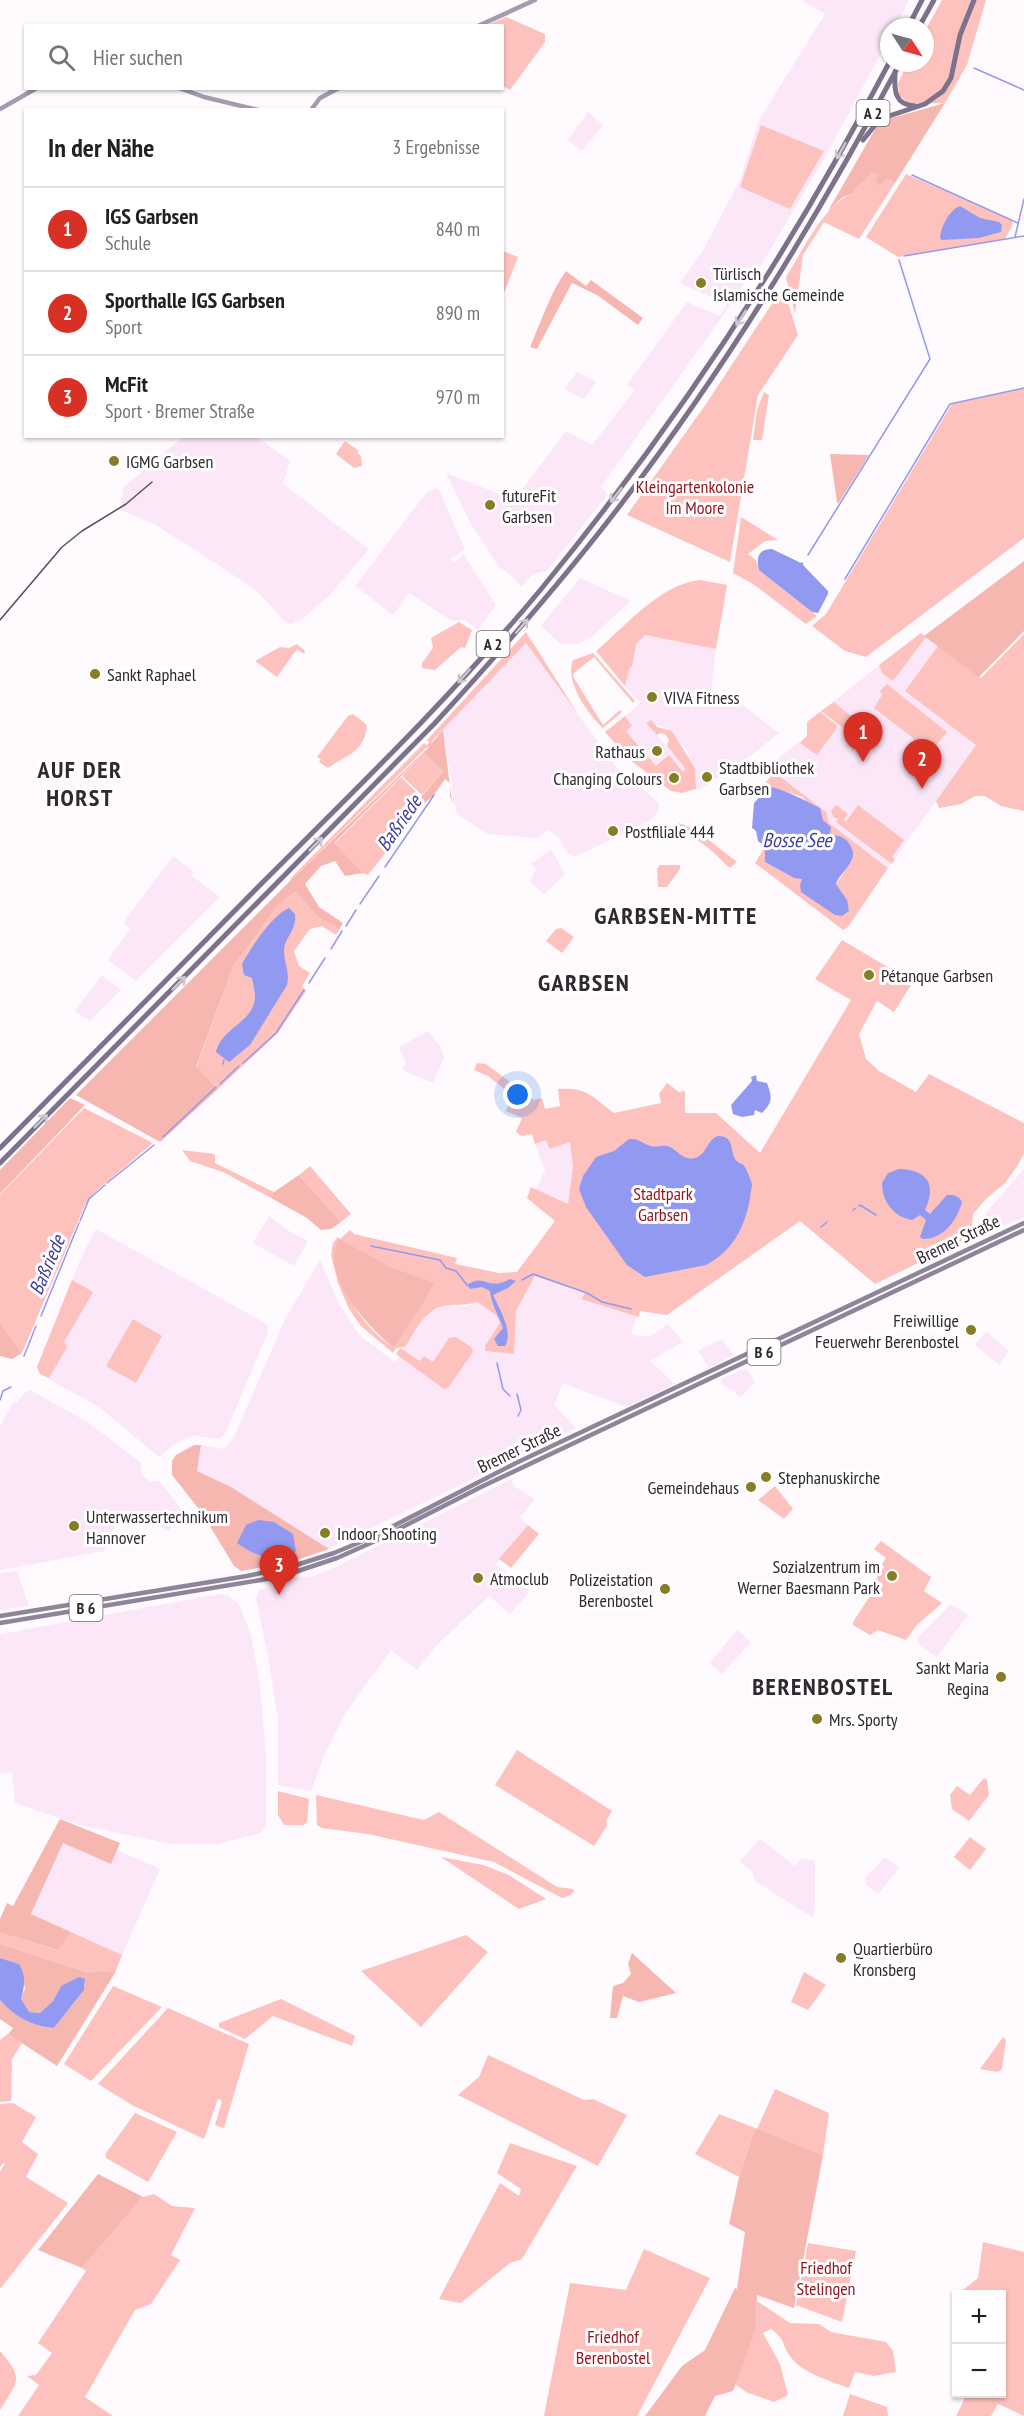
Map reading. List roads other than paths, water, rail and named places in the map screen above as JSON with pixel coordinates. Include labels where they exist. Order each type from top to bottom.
[{"type":"highway","points":[[913,18],[922,0]]},
{"type":"highway","points":[[925,18],[934,0]]},
{"type":"highway","points":[[846,164],[870,129],[880,119],[925,104],[937,97],[951,78],[960,35],[974,0]]},
{"type":"highway","name":"A 2","points":[[0,1148],[427,717],[540,590],[630,477],[715,357],[798,226],[884,72]]},
{"type":"highway","points":[[895,72],[894,90],[901,102],[908,106],[925,104]]},
{"type":"highway","name":"A 2","points":[[0,1163],[435,723],[549,595],[626,498],[723,363],[779,277],[846,164],[895,72]]},
{"type":"main road","points":[[482,24],[535,0]]},
{"type":"main road","points":[[0,109],[33,90]]},
{"type":"main road","points":[[184,90],[204,98],[249,108]]},
{"type":"main road","points":[[313,108],[321,98],[335,90]]},
{"type":"main road","name":"Bremer Straße","points":[[0,1616],[247,1576],[290,1567],[334,1553],[370,1538],[516,1463],[1024,1223]]},
{"type":"main road","name":"Bremer Straße","points":[[0,1623],[261,1580],[289,1574],[337,1558],[482,1486],[1024,1230]]},
{"type":"water","points":[[960,206],[980,218],[999,222],[1002,225],[1001,232],[979,238],[942,240],[940,238],[946,219]]},
{"type":"water","points":[[767,549],[803,562],[803,565],[828,591],[818,613],[812,612],[759,570],[759,555]]},
{"type":"water","name":"Bosse See","points":[[772,787],[820,808],[823,820],[831,827],[830,835],[844,838],[852,848],[852,860],[836,884],[847,900],[849,911],[842,916],[835,915],[801,892],[802,879],[794,878],[765,862],[765,847],[758,841],[756,831],[752,828],[754,803],[768,788]]},
{"type":"water","points":[[289,908],[295,914],[295,920],[285,946],[287,985],[250,1045],[229,1062],[216,1052],[219,1044],[249,1013],[255,998],[252,978],[244,975],[242,964],[269,925]]},
{"type":"water","points":[[756,1075],[757,1081],[767,1083],[771,1096],[768,1106],[762,1113],[755,1110],[754,1115],[742,1117],[733,1114],[731,1105],[752,1081],[751,1077]]},
{"type":"water","points":[[718,1136],[727,1138],[735,1159],[745,1167],[752,1184],[748,1209],[741,1228],[724,1253],[706,1265],[645,1277],[627,1265],[586,1207],[579,1189],[583,1176],[596,1157],[614,1151],[629,1139],[636,1139],[653,1146],[667,1146],[691,1159],[702,1154],[711,1140]]},
{"type":"water","points":[[899,1169],[917,1172],[927,1181],[930,1193],[925,1210],[930,1214],[947,1195],[956,1196],[962,1202],[953,1222],[937,1236],[923,1239],[920,1237],[926,1220],[920,1215],[912,1220],[900,1216],[890,1208],[884,1196],[882,1183],[888,1173]]},
{"type":"water","points":[[510,1279],[516,1281],[508,1288],[493,1295],[505,1320],[508,1334],[505,1346],[498,1346],[494,1339],[503,1328],[493,1305],[490,1291],[482,1287],[470,1289],[467,1285],[478,1280],[496,1284]]},
{"type":"water","points":[[258,1520],[274,1522],[293,1534],[296,1552],[272,1557],[258,1555],[237,1543],[246,1525]]},
{"type":"water","points":[[0,1958],[19,1964],[24,1981],[21,1999],[29,2012],[40,2013],[53,2001],[61,1986],[79,1977],[85,1979],[84,1990],[54,2028],[31,2023],[18,2016],[0,2000]]},
{"type":"waterway","points":[[974,68],[1024,90]]},
{"type":"waterway","points":[[912,175],[1018,223]]},
{"type":"waterway","points":[[1015,237],[1024,199]]},
{"type":"waterway","points":[[904,256],[1024,236]]},
{"type":"waterway","points":[[808,555],[930,359],[899,260]]},
{"type":"waterway","points":[[845,579],[950,404],[1024,388]]},
{"type":"waterway","name":"Baßriede","points":[[385,867],[434,795]]},
{"type":"waterway","name":"Baßriede","points":[[360,904],[379,876]]},
{"type":"waterway","name":"Baßriede","points":[[346,926],[356,910]]},
{"type":"waterway","name":"Baßriede","points":[[331,949],[342,931]]},
{"type":"waterway","name":"Baßriede","points":[[309,983],[325,958]]},
{"type":"waterway","name":"Baßriede","points":[[243,1063],[276,1033],[304,990]]},
{"type":"waterway","points":[[223,1064],[224,1060]]},
{"type":"waterway","name":"Baßriede","points":[[220,1084],[239,1066]]},
{"type":"waterway","name":"Baßriede","points":[[163,1137],[216,1087]]},
{"type":"waterway","name":"Baßriede","points":[[107,1183],[154,1145]]},
{"type":"waterway","name":"Baßriede","points":[[80,1221],[89,1199],[105,1185]]},
{"type":"waterway","points":[[859,1206],[876,1215]]},
{"type":"waterway","points":[[821,1227],[827,1222]]},
{"type":"waterway","name":"Baßriede","points":[[41,1316],[79,1223]]},
{"type":"waterway","points":[[371,1246],[440,1260],[446,1268],[456,1271],[467,1285]]},
{"type":"waterway","points":[[522,1280],[533,1274],[587,1293],[602,1302],[631,1309]]},
{"type":"waterway","name":"Baßriede","points":[[24,1356],[36,1326]]},
{"type":"waterway","points":[[497,1363],[503,1389],[510,1396]]},
{"type":"waterway","name":"Baßriede","points":[[0,1400],[3,1391],[11,1387]]},
{"type":"waterway","points":[[517,1394],[521,1410],[518,1416]]},
{"type":"tram line","points":[[0,620],[62,547],[82,531],[126,504],[152,482]]},
{"type":"place","name":"Türlisch Islamische Gemeinde","points":[[701,283]]},
{"type":"place","name":"IGMG Garbsen","points":[[114,461]]},
{"type":"place","name":"futureFit Garbsen","points":[[490,505]]},
{"type":"place","name":"Sankt Raphael","points":[[95,674]]},
{"type":"place","name":"VIVA Fitness","points":[[652,697]]},
{"type":"place","name":"Rathaus","points":[[657,751]]},
{"type":"place","name":"IGS Garbsen","points":[[863,762]]},
{"type":"place","name":"Stadtbibliothek Garbsen","points":[[707,777]]},
{"type":"place","name":"Changing Colours","points":[[674,778]]},
{"type":"place","name":"Sporthalle IGS Garbsen","points":[[922,789]]},
{"type":"place","name":"Postfiliale 444","points":[[613,831]]},
{"type":"place","name":"Pétanque Garbsen","points":[[869,975]]},
{"type":"place","name":"Freiwillige Feuerwehr Berenbostel","points":[[971,1330]]},
{"type":"place","name":"Stephanuskirche","points":[[766,1477]]},
{"type":"place","name":"Gemeindehaus","points":[[751,1487]]},
{"type":"place","name":"Unterwassertechnikum Hannover","points":[[74,1526]]},
{"type":"place","name":"Indoor Shooting","points":[[325,1533]]},
{"type":"place","name":"Sozialzentrum im Werner Baesmann Park","points":[[892,1576]]},
{"type":"place","name":"Atmoclub","points":[[478,1578]]},
{"type":"place","name":"Polizeistation Berenbostel","points":[[665,1589]]},
{"type":"place","name":"McFit","points":[[279,1595]]},
{"type":"place","name":"Sankt Maria Regina","points":[[1001,1677]]},
{"type":"place","name":"Mrs. Sporty","points":[[817,1719]]},
{"type":"place","name":"Quartierbüro Kronsberg","points":[[841,1958]]},
{"type":"district","name":"AUF DER HORST","points":[[80,783]]},
{"type":"district","name":"GARBSEN-MITTE","points":[[676,915]]},
{"type":"district","name":"GARBSEN","points":[[584,982]]},
{"type":"district","name":"BERENBOSTEL","points":[[823,1686]]},
{"type":"park label","name":"Kleingartenkolonie Im Moore","points":[[695,496]]},
{"type":"park label","name":"Stadtpark Garbsen","points":[[663,1203]]},
{"type":"park label","name":"Friedhof Stelingen","points":[[826,2277]]},
{"type":"park label","name":"Friedhof Berenbostel","points":[[613,2346]]}]
